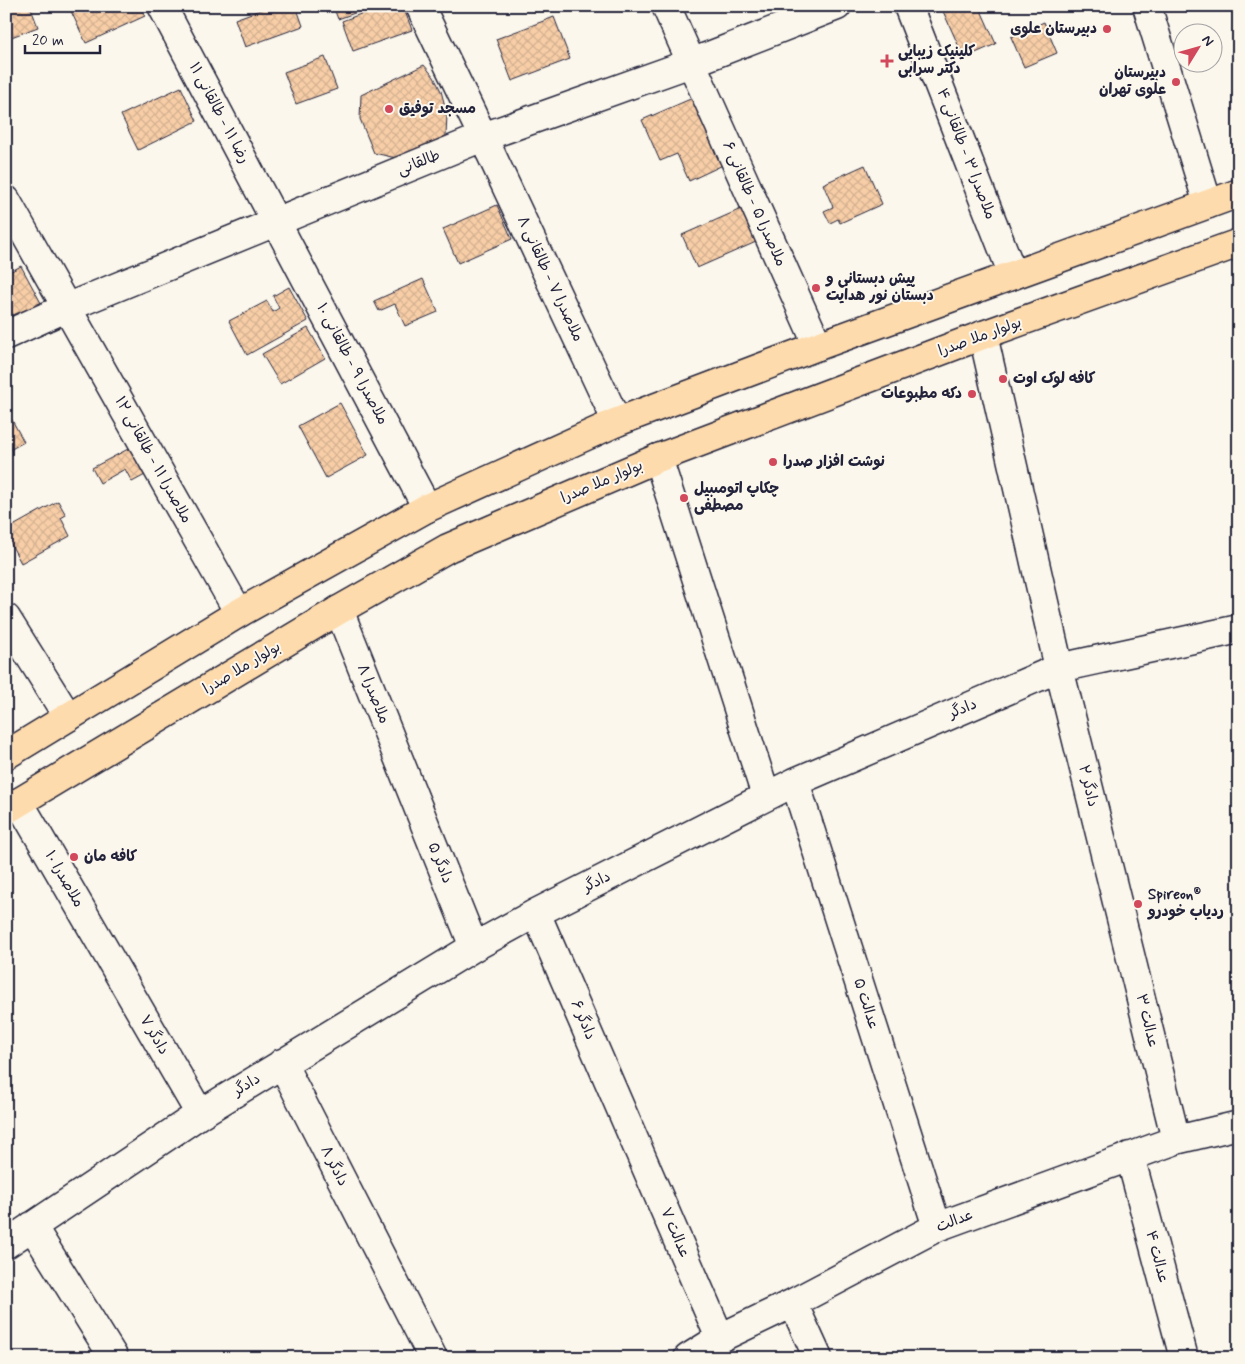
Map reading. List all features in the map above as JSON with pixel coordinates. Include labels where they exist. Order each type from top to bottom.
[{"type":"main road","points":[[6,755],[239,612],[427,508],[617,422],[1013,274],[1239,193]]},
{"type":"main road","name":"بولوار ملا صدرا","points":[[12,806],[339,610],[448,548],[658,458],[983,335],[1239,243]]},
{"type":"street","name":"رضا ۱۱ - طالقانی ۱۱","points":[[162,6],[276,220]]},
{"type":"street","name":"ملاصدرا ۷ - طالقانی ۸","points":[[420,6],[617,422]]},
{"type":"street","name":"ملاصدرا ۵ - طالقانی ۶","points":[[666,6],[818,346]]},
{"type":"street","name":"طالقانی","points":[[6,335],[276,220],[483,137],[690,63],[838,6]]},
{"type":"street","name":"ملاصدرا ۳ - طالقانی ۴","points":[[908,6],[1013,274]]},
{"type":"street","points":[[1147,6],[1208,204]]},
{"type":"street","name":"ملاصدرا ۱۱ - طالقانی ۱۲","points":[[6,200],[239,612]]},
{"type":"street","name":"ملاصدرا ۹ - طالقانی ۱۰","points":[[276,220],[427,508]]},
{"type":"street","name":"دادگر ۲","points":[[983,335],[1059,668],[1117,903]]},
{"type":"street","points":[[658,458],[766,796]]},
{"type":"street","name":"ملاصدرا ۸","points":[[339,610],[407,779]]},
{"type":"street","name":"دادگر","points":[[6,1244],[200,1114],[474,947],[536,913],[794,782],[1059,668],[1239,628]]},
{"type":"street","points":[[9,629],[68,717]]},
{"type":"street","name":"دادگر ۵","points":[[407,779],[474,947]]},
{"type":"street","name":"عدالت ۵","points":[[794,782],[937,1227]]},
{"type":"street","name":"ملاصدرا ۱۰","points":[[12,806],[109,957]]},
{"type":"street","name":"عدالت ۳","points":[[1117,903],[1176,1140]]},
{"type":"street","name":"دادگر ۶","points":[[536,913],[629,1127]]},
{"type":"street","name":"دادگر ۷","points":[[109,957],[200,1114]]},
{"type":"street","name":"دادگر ۸","points":[[282,1063],[433,1358]]},
{"type":"street","name":"عدالت","points":[[688,1358],[720,1338],[793,1303],[937,1227],[1176,1140],[1239,1125]]},
{"type":"street","name":"عدالت ۷","points":[[629,1127],[720,1338]]},
{"type":"street","name":"عدالت ۴","points":[[1130,1156],[1184,1358]]},
{"type":"street","points":[[32,1226],[114,1358]]},
{"type":"street","points":[[793,1303],[818,1358]]},
{"type":"building","points":[[6,6],[30,6],[38,27],[6,39]]},
{"type":"building","points":[[75,6],[141,6],[145,16],[86,43],[70,9]]},
{"type":"building","points":[[271,6],[296,6],[303,26],[245,47],[235,19]]},
{"type":"building","points":[[333,6],[374,6],[338,19]]},
{"type":"building","points":[[382,6],[403,6],[412,30],[353,51],[342,21]]},
{"type":"building","points":[[948,6],[979,6],[996,44],[964,58],[942,9]]},
{"type":"building","points":[[554,17],[570,59],[512,81],[496,39]]},
{"type":"building","points":[[1044,22],[1057,53],[1024,67],[1011,37]]},
{"type":"building","points":[[325,57],[337,89],[296,104],[284,72]]},
{"type":"building","points":[[424,65],[434,77],[441,91],[447,114],[446,136],[396,158],[374,153],[360,119],[361,95]]},
{"type":"building","points":[[181,87],[197,121],[138,150],[121,115]]},
{"type":"building","points":[[695,97],[725,164],[689,181],[677,154],[660,161],[642,120]]},
{"type":"building","points":[[865,165],[882,204],[840,223],[838,219],[830,223],[824,211],[833,207],[823,184]]},
{"type":"building","points":[[497,205],[512,239],[458,263],[443,229]]},
{"type":"building","points":[[741,209],[756,242],[697,268],[682,235]]},
{"type":"building","points":[[21,266],[41,303],[6,322],[6,274]]},
{"type":"building","points":[[423,279],[438,312],[405,326],[395,304],[379,311],[374,301]]},
{"type":"building","points":[[289,287],[308,321],[247,355],[229,321],[267,301],[273,312],[279,308],[273,296]]},
{"type":"building","points":[[308,328],[325,358],[280,384],[262,354]]},
{"type":"building","points":[[340,403],[368,455],[326,478],[298,426]]},
{"type":"building","points":[[6,409],[24,442],[6,452]]},
{"type":"building","points":[[130,448],[145,475],[132,482],[125,469],[100,483],[92,468]]},
{"type":"building","points":[[58,501],[66,515],[61,518],[70,536],[21,563],[6,535],[6,530]]},
{"type":"place","name":"دبیرستان علوی","points":[[1107,29]]},
{"type":"place","name":"کلینیک زیبایی دکتر سرابی","points":[[887,61]]},
{"type":"place","name":"دبیرستان علوی تهران","points":[[1176,82]]},
{"type":"place","name":"مسجد توفیق","points":[[389,109]]},
{"type":"place","name":"پیش دبستانی و دبستان نور هدایت","points":[[816,288]]},
{"type":"place","name":"کافه لوک اوت","points":[[1003,379]]},
{"type":"place","name":"دکه مطبوعات","points":[[972,394]]},
{"type":"place","name":"نوشت افزار صدرا","points":[[773,462]]},
{"type":"place","name":"چکاپ اتومىبیل مصطفی","points":[[684,498]]},
{"type":"place","name":"کافه مان","points":[[74,857]]},
{"type":"place","name":"Spireon® ردیاب خودرو","points":[[1138,904]]}]
